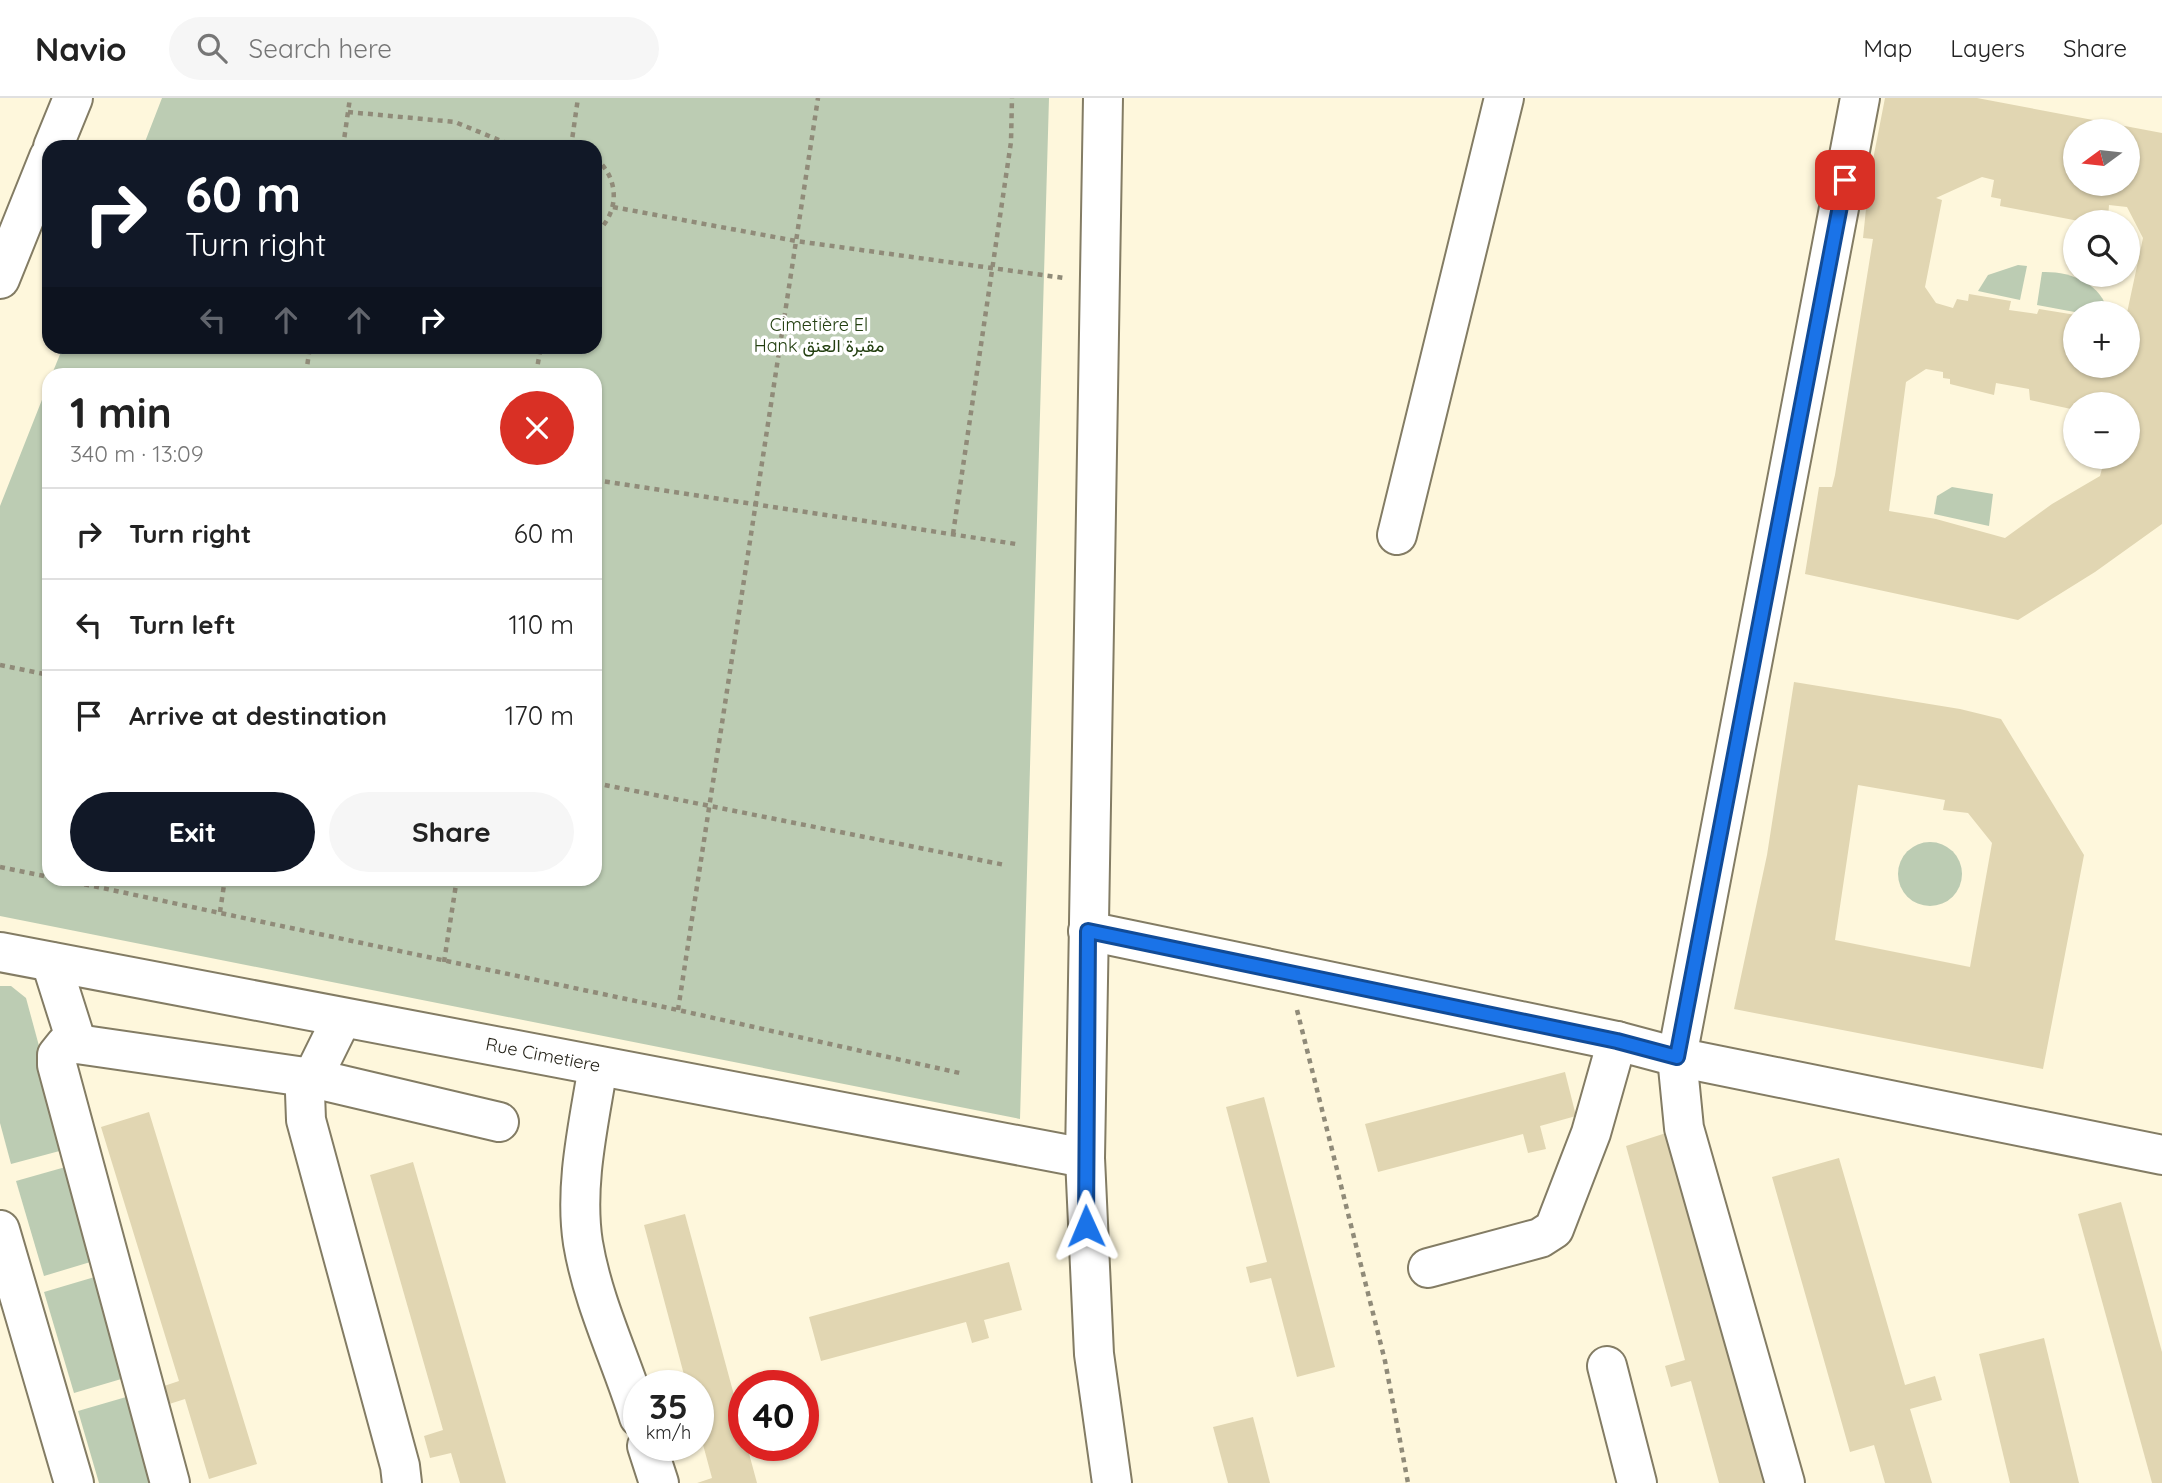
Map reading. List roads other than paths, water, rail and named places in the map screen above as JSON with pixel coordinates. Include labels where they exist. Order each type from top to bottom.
[{"type":"street","points":[[56,140],[72,98]]},
{"type":"street","points":[[1103,98],[1085,1158],[1094,1353],[1112,1483]]},
{"type":"street","points":[[1397,535],[1504,98]]},
{"type":"street","points":[[1785,1483],[1684,1128],[1677,1057],[1860,98]]},
{"type":"street","points":[[0,279],[42,174]]},
{"type":"street","points":[[1088,931],[1617,1041],[1677,1057],[2162,1155]]},
{"type":"street","name":"Rue Cimetiere","points":[[0,952],[1085,1158]]},
{"type":"street","points":[[51,962],[77,1044]]},
{"type":"street","points":[[342,1017],[305,1093],[306,1120],[400,1466],[402,1483]]},
{"type":"street","points":[[1428,1268],[1540,1238],[1554,1229],[1591,1133],[1617,1041]]},
{"type":"street","points":[[170,1483],[57,1065],[57,1055],[65,1045],[77,1044],[312,1078],[499,1122]]},
{"type":"street","points":[[598,1066],[580,1201],[583,1243],[597,1297],[625,1370]]},
{"type":"street","points":[[0,1230],[74,1483]]},
{"type":"street","points":[[1607,1366],[1637,1483]]},
{"type":"street","points":[[652,1461],[659,1483]]},
{"type":"park label","name":"Cimetière El Hank مقبرة العنق","points":[[819,335]]}]
